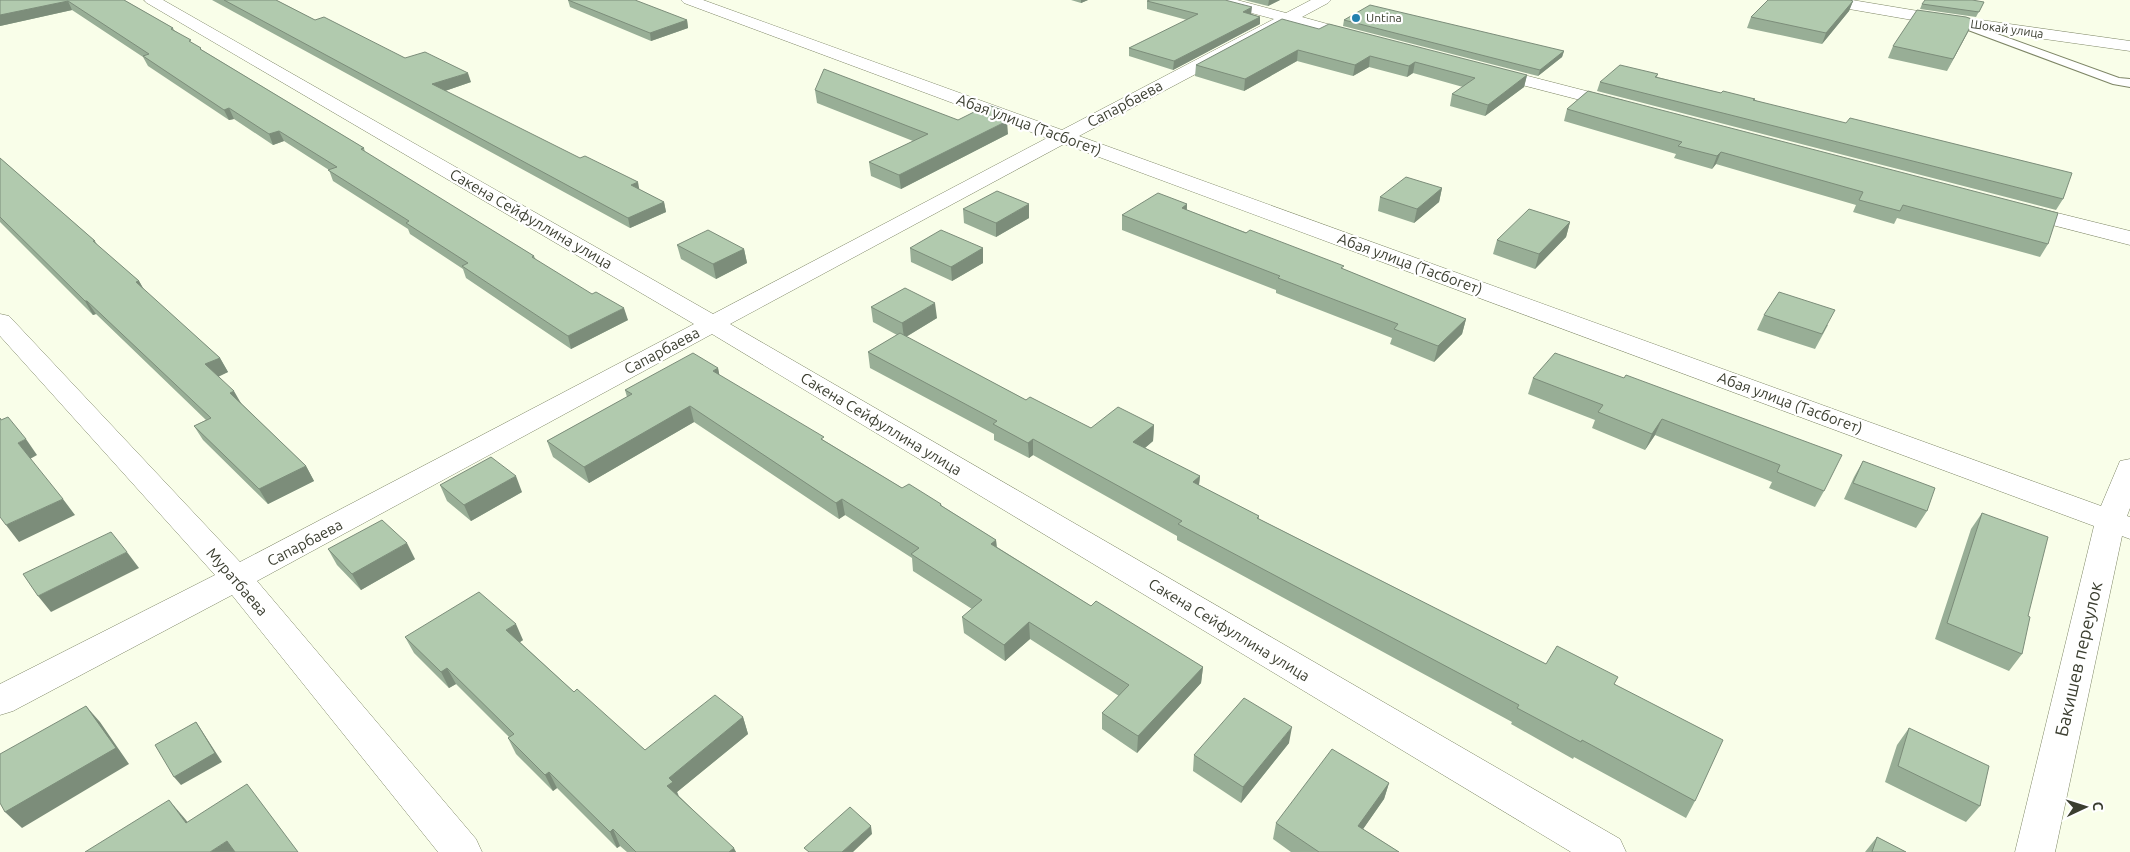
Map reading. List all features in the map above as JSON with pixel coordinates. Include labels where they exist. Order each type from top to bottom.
[{"type":"street","name":"Сакена Сейфуллина улица","points":[[152,0],[712,324],[1606,852]]},
{"type":"street","name":"Абая улица (Тасбогет)","points":[[689,0],[2120,524]]},
{"type":"street","points":[[1219,0],[1373,41]]},
{"type":"street","name":"Сапарбаева","points":[[0,701],[236,579],[1062,137],[1323,0]]},
{"type":"street","name":"Шокай улица","points":[[1826,0],[1956,22],[2130,46]]},
{"type":"street","points":[[1469,66],[1632,108]]},
{"type":"street","points":[[2006,206],[2130,238]]},
{"type":"street","name":"Муратбаева","points":[[0,321],[236,579],[462,852]]},
{"type":"street","name":"Бакишев переулок","points":[[2035,852],[2120,524],[2130,468]]},
{"type":"lane","points":[[1956,22],[2117,81],[2130,83]]},
{"type":"building","points":[[0,0],[124,0],[173,28],[171,29],[191,40],[189,41],[200,49],[364,148],[361,149],[592,294],[596,292],[624,308],[568,336],[462,266],[468,263],[406,223],[409,221],[328,170],[337,167],[279,131],[269,134],[229,108],[224,110],[143,56],[149,54],[68,1],[0,15]]},
{"type":"building","points":[[224,0],[276,0],[315,20],[324,17],[405,58],[425,52],[468,73],[432,84],[580,158],[585,156],[638,182],[631,185],[664,202],[628,218]]},
{"type":"building","points":[[568,0],[635,0],[687,20],[650,33]]},
{"type":"building","points":[[1225,0],[1252,7],[1243,12],[1260,17],[1174,61],[1129,48],[1198,14],[1147,1]]},
{"type":"building","points":[[1768,0],[1853,1],[1826,33],[1751,17]]},
{"type":"building","points":[[1925,0],[1972,0],[1984,2],[1979,12],[1922,4]]},
{"type":"building","points":[[1370,5],[1564,51],[1540,70],[1344,20]]},
{"type":"building","points":[[1917,10],[1966,17],[1974,20],[1953,59],[1893,46]]},
{"type":"building","points":[[1282,19],[1319,29],[1329,24],[1527,75],[1488,105],[1452,94],[1475,78],[1415,62],[1409,66],[1370,56],[1355,65],[1298,50],[1245,79],[1196,65]]},
{"type":"building","points":[[1620,65],[1658,74],[1655,77],[1721,93],[1723,91],[1846,123],[1850,118],[2072,173],[2063,199],[1600,82]]},
{"type":"building","points":[[824,69],[958,120],[988,105],[1002,110],[1007,121],[899,175],[869,162],[928,134],[815,90]]},
{"type":"building","points":[[1588,91],[2058,213],[2048,244],[1903,205],[1900,211],[1859,200],[1863,192],[1721,152],[1717,156],[1678,146],[1682,142],[1567,109]]},
{"type":"building","points":[[0,158],[139,281],[136,282],[220,358],[205,364],[234,391],[230,393],[306,466],[259,489],[194,426],[211,418],[85,301],[0,217]]},
{"type":"building","points":[[1406,177],[1442,188],[1417,209],[1380,197]]},
{"type":"building","points":[[997,191],[1029,204],[996,223],[963,209]]},
{"type":"building","points":[[1158,193],[1187,204],[1182,208],[1246,233],[1250,230],[1344,266],[1341,268],[1466,319],[1438,346],[1394,329],[1398,324],[1122,215]]},
{"type":"building","points":[[1529,209],[1570,222],[1539,254],[1497,240]]},
{"type":"building","points":[[708,230],[744,249],[713,264],[677,245]]},
{"type":"building","points":[[941,230],[983,248],[951,267],[910,248]]},
{"type":"building","points":[[905,288],[935,303],[902,323],[871,307]]},
{"type":"building","points":[[1779,292],[1835,310],[1822,334],[1764,315]]},
{"type":"building","points":[[900,333],[1026,400],[1030,397],[1091,428],[1118,407],[1154,425],[1133,442],[1200,476],[1193,482],[1259,516],[1257,518],[1546,664],[1557,646],[1618,677],[1614,684],[1723,740],[1695,801],[1582,740],[1581,742],[1517,708],[1519,705],[1178,524],[1182,521],[1033,439],[1028,443],[993,424],[997,421],[868,352]]},
{"type":"building","points":[[693,353],[718,368],[713,371],[824,437],[821,439],[902,488],[909,484],[941,504],[996,540],[991,544],[1091,606],[1096,601],[1203,667],[1138,736],[1102,713],[1129,685],[1029,622],[1004,645],[962,617],[982,600],[911,554],[919,548],[842,499],[836,503],[690,406],[584,467],[547,441],[632,394],[625,390]]},
{"type":"building","points":[[1555,353],[1624,378],[1626,375],[1842,455],[1824,491],[1777,472],[1780,465],[1662,419],[1652,434],[1598,412],[1603,405],[1533,378]]},
{"type":"building","points":[[8,417],[26,439],[18,443],[63,499],[6,525],[0,517],[0,418],[1,420]]},
{"type":"building","points":[[491,457],[516,476],[464,505],[440,485]]},
{"type":"building","points":[[1863,461],[1935,488],[1927,511],[1853,483]]},
{"type":"building","points":[[1982,513],[2048,537],[2028,616],[2030,617],[2022,654],[1947,623]]},
{"type":"building","points":[[382,520],[407,543],[352,574],[328,549]]},
{"type":"building","points":[[111,532],[127,552],[38,596],[23,574]]},
{"type":"building","points":[[479,592],[516,624],[506,630],[574,692],[577,689],[645,750],[715,695],[743,717],[669,778],[673,782],[667,786],[734,848],[729,852],[636,852],[613,829],[610,832],[549,772],[545,775],[508,738],[514,734],[447,668],[441,672],[405,637]]},
{"type":"building","points":[[1244,698],[1292,727],[1243,787],[1194,755]]},
{"type":"building","points":[[86,706],[116,748],[5,812],[0,803],[0,754]]},
{"type":"building","points":[[196,722],[215,753],[174,777],[155,745]]},
{"type":"building","points":[[1909,728],[1989,766],[1980,806],[1898,766]]},
{"type":"building","points":[[1332,749],[1389,783],[1358,826],[1399,852],[1319,852],[1276,823]]},
{"type":"building","points":[[247,784],[298,852],[235,852],[227,841],[210,852],[85,852],[169,800],[186,823]]},
{"type":"building","points":[[850,807],[871,826],[842,852],[809,852],[804,848]]},
{"type":"building","points":[[1877,837],[1906,852],[1872,852]]},
{"type":"place","name":"Untina","points":[[1356,18]]}]
